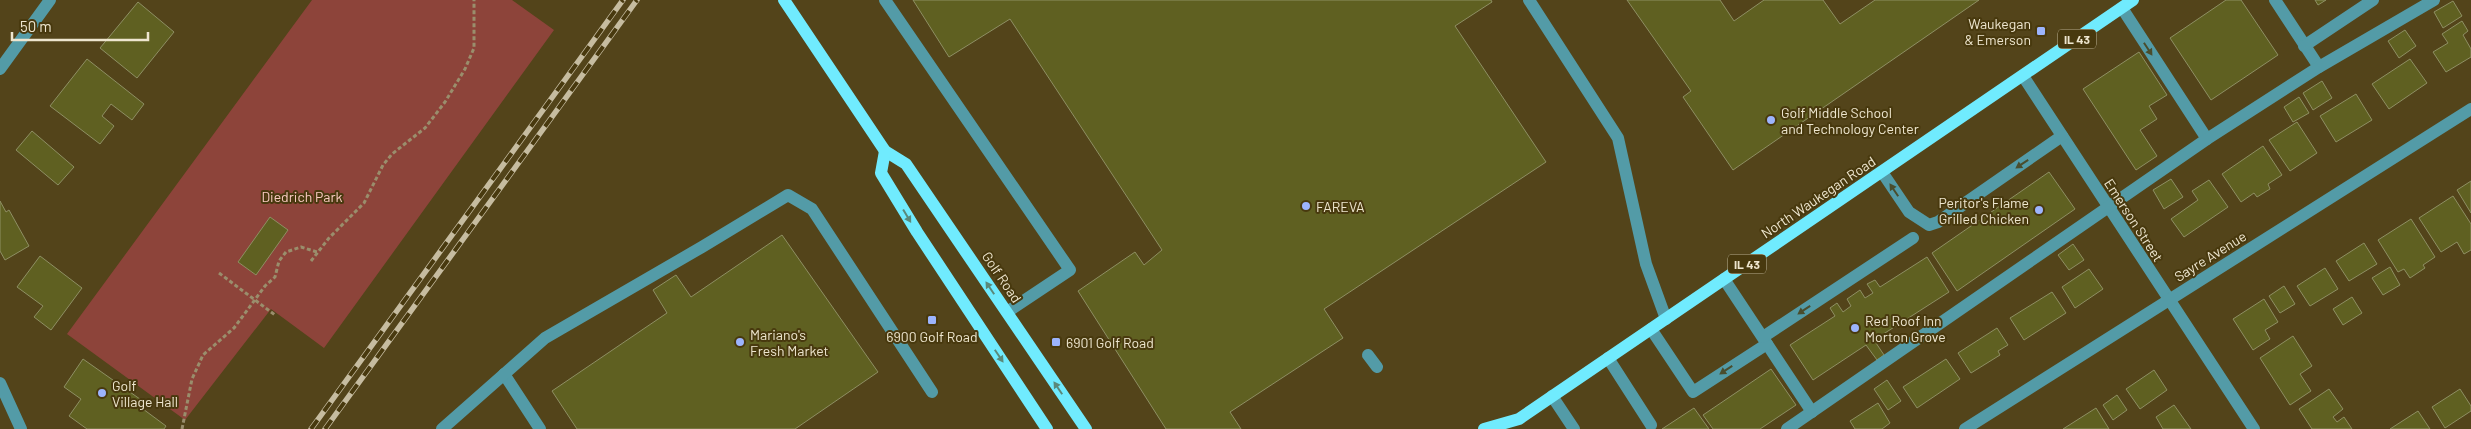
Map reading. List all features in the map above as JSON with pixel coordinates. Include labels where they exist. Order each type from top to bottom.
[{"type":"main road","name":"Golf Road","points":[[784,0],[884,151],[906,164],[1086,429]]},
{"type":"main road","name":"North Waukegan Road","points":[[1484,429],[1516,424],[1552,396],[2024,76],[2129,2]]},
{"type":"main road","points":[[884,151],[881,173],[917,232],[1047,429]]},
{"type":"street","points":[[0,69],[50,0]]},
{"type":"street","points":[[885,0],[1070,270],[1007,312]]},
{"type":"street","points":[[1529,0],[1618,138],[1646,264],[1666,319]]},
{"type":"street","points":[[2275,0],[2319,67]]},
{"type":"street","points":[[2304,46],[2373,0]]},
{"type":"street","points":[[1787,429],[2207,139],[2319,67],[2434,0]]},
{"type":"street","points":[[2129,2],[2207,139]]},
{"type":"street","name":"Emerson Street","points":[[2024,76],[2168,300],[2254,429]]},
{"type":"street","name":"Sayre Avenue","points":[[1972,427],[2168,300],[2471,109]]},
{"type":"street","points":[[1882,172],[1909,212],[1929,225],[1938,222],[2062,136]]},
{"type":"street","points":[[442,429],[545,338],[702,247],[788,194],[812,209],[932,392]]},
{"type":"street","points":[[1650,329],[1693,392],[1844,283],[1913,238]]},
{"type":"street","points":[[1724,279],[1812,412]]},
{"type":"street","points":[[1368,355],[1377,367]]},
{"type":"street","points":[[1608,358],[1651,425]]},
{"type":"street","points":[[504,374],[540,429]]},
{"type":"street","points":[[0,382],[21,429]]},
{"type":"street","points":[[1552,396],[1574,429]]},
{"type":"path","points":[[311,261],[317,252],[364,203],[383,165],[392,154],[424,128],[445,102],[465,69],[474,48],[474,0]]},
{"type":"path","points":[[182,429],[185,408],[197,364],[212,346],[224,339],[234,328],[265,286],[275,278],[279,261],[286,252],[301,247],[317,252]]},
{"type":"path","points":[[219,273],[275,315]]},
{"type":"green space","name":"Diedrich Park","points":[[312,0],[512,0],[554,30],[324,348],[271,309],[185,420],[67,334]]},
{"type":"building","name":"FAREVA","points":[[913,0],[1491,0],[1492,2],[1455,26],[1546,162],[1324,309],[1343,338],[1230,412],[1241,429],[1166,429],[1078,291],[1135,252],[1144,265],[1162,250],[1010,19],[949,57]]},
{"type":"building","points":[[1627,0],[1720,0],[1734,21],[1764,0],[1823,0],[1840,24],[1875,0],[1979,0],[1733,170],[1683,97],[1691,91]]},
{"type":"building","points":[[2226,0],[2241,0],[2278,55],[2211,100],[2170,38]]},
{"type":"building","points":[[2315,0],[2326,0],[2318,5]]},
{"type":"building","points":[[2453,1],[2462,16],[2443,28],[2434,12]]},
{"type":"building","points":[[138,2],[174,32],[137,78],[100,48]]},
{"type":"building","points":[[2462,21],[2468,31],[2463,35],[2471,49],[2471,57],[2446,72],[2433,52],[2448,43],[2442,34]]},
{"type":"building","points":[[2405,30],[2416,46],[2399,58],[2388,41]]},
{"type":"building","points":[[2139,52],[2167,95],[2149,106],[2157,119],[2140,130],[2157,156],[2136,170],[2083,89]]},
{"type":"building","points":[[87,59],[144,104],[132,120],[111,104],[102,116],[114,126],[100,144],[50,106]]},
{"type":"building","points":[[2410,59],[2427,83],[2389,109],[2372,84]]},
{"type":"building","points":[[2322,81],[2332,98],[2313,110],[2303,93]]},
{"type":"building","points":[[2356,94],[2372,120],[2336,142],[2320,116]]},
{"type":"building","points":[[2299,97],[2309,113],[2293,122],[2284,107]]},
{"type":"building","points":[[2297,122],[2317,153],[2290,171],[2269,140]]},
{"type":"building","points":[[32,131],[74,167],[58,185],[16,150]]},
{"type":"building","points":[[2263,146],[2282,175],[2268,184],[2270,189],[2257,197],[2254,193],[2241,202],[2222,174]]},
{"type":"building","points":[[2049,172],[2075,209],[1957,291],[1932,253]]},
{"type":"building","points":[[2171,179],[2183,197],[2164,209],[2153,190]]},
{"type":"building","points":[[2209,180],[2228,207],[2184,237],[2171,219],[2198,200],[2192,191]]},
{"type":"building","points":[[2471,181],[2471,213],[2457,190]]},
{"type":"building","points":[[2453,196],[2471,224],[2471,250],[2464,254],[2457,242],[2441,252],[2419,218]]},
{"type":"building","points":[[0,201],[6,212],[9,210],[29,246],[5,260],[0,251]]},
{"type":"building","points":[[270,217],[288,230],[256,275],[238,262]]},
{"type":"building","points":[[2411,219],[2435,257],[2423,265],[2425,268],[2410,278],[2404,269],[2398,272],[2378,240]]},
{"type":"building","name":"Mariano's Fresh Market","points":[[782,235],[878,372],[795,429],[577,429],[552,391],[667,313],[653,290],[676,275],[691,297]]},
{"type":"building","points":[[2364,243],[2377,264],[2349,281],[2336,261]]},
{"type":"building","points":[[2073,244],[2084,260],[2069,270],[2058,255]]},
{"type":"building","points":[[40,256],[82,288],[51,330],[34,317],[43,306],[17,287]]},
{"type":"building","name":"Red Roof Inn Morton Grove","points":[[1927,257],[1949,292],[1874,340],[1884,355],[1877,360],[1866,345],[1813,380],[1790,345],[1835,316],[1830,308],[1837,303],[1843,312],[1851,306],[1847,299],[1860,290],[1865,298],[1873,293],[1867,284],[1875,280],[1880,287]]},
{"type":"building","points":[[2390,267],[2400,285],[2383,295],[2372,278]]},
{"type":"building","points":[[2325,268],[2338,289],[2310,306],[2297,286]]},
{"type":"building","points":[[2089,269],[2103,289],[2075,308],[2062,287]]},
{"type":"building","points":[[2284,286],[2295,304],[2280,313],[2269,296]]},
{"type":"building","points":[[2052,292],[2066,313],[2024,340],[2010,318]]},
{"type":"building","points":[[2352,297],[2362,313],[2343,325],[2333,309]]},
{"type":"building","points":[[2264,299],[2278,322],[2265,330],[2270,339],[2253,350],[2233,319]]},
{"type":"building","points":[[1997,328],[2008,345],[1998,351],[2000,355],[1971,373],[1958,353]]},
{"type":"building","points":[[2293,336],[2312,366],[2300,374],[2311,391],[2290,405],[2260,358]]},
{"type":"building","name":"Golf Village Hall","points":[[83,359],[147,404],[143,409],[166,426],[164,429],[87,429],[69,416],[81,399],[64,387]]},
{"type":"building","points":[[1946,359],[1960,379],[1917,408],[1903,387]]},
{"type":"building","points":[[1771,369],[1796,405],[1760,429],[1713,429],[1703,415]]},
{"type":"building","points":[[2154,370],[2167,390],[2140,409],[2126,389]]},
{"type":"building","points":[[1887,380],[1901,401],[1888,410],[1874,389]]},
{"type":"building","points":[[2329,389],[2343,409],[2333,417],[2337,422],[2344,417],[2352,429],[2312,429],[2299,409]]},
{"type":"building","points":[[2460,389],[2471,406],[2471,411],[2445,428],[2432,407]]},
{"type":"building","points":[[2117,395],[2127,410],[2113,420],[2103,405]]},
{"type":"building","points":[[1878,403],[1890,423],[1882,429],[1855,429],[1850,421]]},
{"type":"building","points":[[2174,405],[2191,429],[2163,429],[2156,417]]},
{"type":"building","points":[[1694,408],[1709,429],[1662,429]]},
{"type":"building","points":[[2096,408],[2109,429],[2063,429]]},
{"type":"building","points":[[2418,411],[2430,429],[2390,429]]},
{"type":"railway","points":[[311,429],[623,0]]},
{"type":"railway","points":[[325,429],[637,0]]},
{"type":"place","name":"Waukegan & Emerson","points":[[2041,31]]},
{"type":"place","name":"Golf Middle School and Technology Center","points":[[1771,120]]},
{"type":"place","name":"FAREVA","points":[[1306,206]]},
{"type":"place","name":"Peritor's Flame Grilled Chicken","points":[[2039,210]]},
{"type":"place","name":"6900 Golf Road","points":[[932,320]]},
{"type":"place","name":"Red Roof Inn Morton Grove","points":[[1855,328]]},
{"type":"place","name":"Mariano's Fresh Market","points":[[740,342]]},
{"type":"place","name":"6901 Golf Road","points":[[1056,342]]},
{"type":"place","name":"Golf Village Hall","points":[[102,393]]}]
